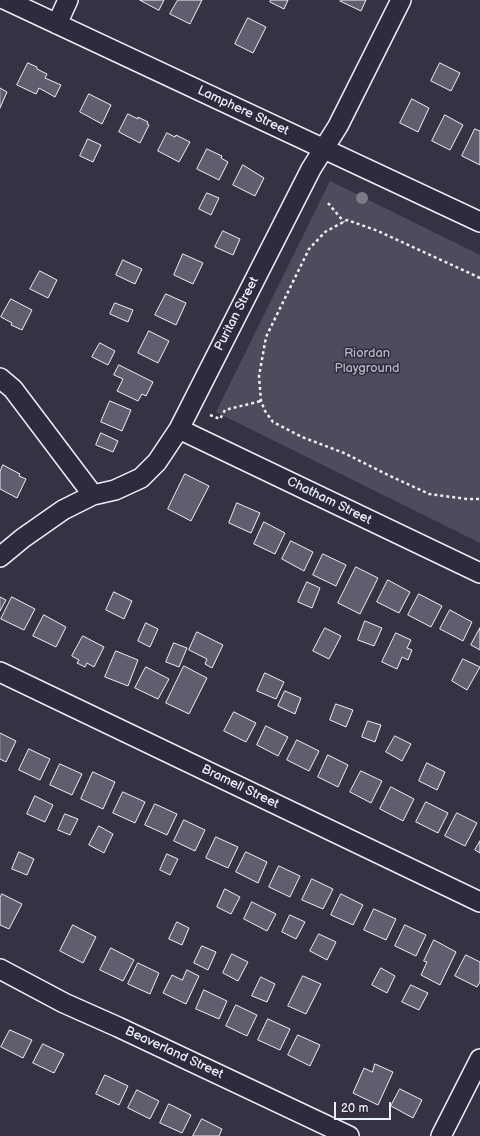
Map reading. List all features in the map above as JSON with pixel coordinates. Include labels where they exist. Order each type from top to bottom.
[{"type":"street","name":"Lamphere Street","points":[[6,0],[480,222]]},
{"type":"street","points":[[57,24],[68,0]]},
{"type":"street","name":"Puritan Street","points":[[0,557],[23,538],[63,510],[93,495],[115,490],[141,478],[157,462],[179,429],[311,169],[338,126],[401,0]]},
{"type":"street","points":[[0,378],[13,389],[93,495]]},
{"type":"street","name":"Chatham Street","points":[[179,429],[480,573]]},
{"type":"street","name":"Bramell Street","points":[[0,672],[480,902]]},
{"type":"street","name":"Beaverland Street","points":[[0,969],[64,1003],[125,1030],[349,1136]]},
{"type":"street","points":[[441,1136],[480,1059]]},
{"type":"path","points":[[328,203],[344,222]]},
{"type":"path","points":[[480,278],[378,231],[347,220],[325,232],[309,249],[266,337],[259,376],[261,401],[265,411],[273,422],[302,437],[344,453],[429,494],[467,499],[480,499]]},
{"type":"path","points":[[210,415],[220,419],[225,410],[261,401]]},
{"type":"green space","name":"Riordan Playground","points":[[330,181],[480,255],[480,543],[216,412]]},
{"type":"building","points":[[140,0],[164,0],[159,10]]},
{"type":"building","points":[[178,0],[202,0],[190,24],[170,14]]},
{"type":"building","points":[[271,0],[288,0],[284,9],[270,2]]},
{"type":"building","points":[[366,0],[361,11],[340,1]]},
{"type":"building","points":[[248,18],[266,27],[253,53],[235,44]]},
{"type":"building","points":[[28,63],[47,74],[45,78],[61,85],[55,97],[39,88],[36,94],[17,85]]},
{"type":"building","points":[[440,63],[460,73],[451,91],[431,81]]},
{"type":"building","points":[[0,88],[7,92],[0,108]]},
{"type":"building","points":[[89,94],[111,105],[102,124],[80,112]]},
{"type":"building","points":[[412,99],[429,108],[418,132],[400,123]]},
{"type":"building","points":[[128,114],[148,122],[147,124],[149,125],[140,143],[119,132]]},
{"type":"building","points":[[445,115],[463,125],[450,150],[432,141]]},
{"type":"building","points":[[475,129],[480,131],[480,165],[462,156]]},
{"type":"building","points":[[167,133],[175,137],[176,135],[190,142],[179,162],[158,151]]},
{"type":"building","points":[[88,139],[101,145],[93,162],[80,156]]},
{"type":"building","points":[[207,149],[222,156],[221,158],[228,162],[219,180],[197,169]]},
{"type":"building","points":[[243,165],[264,178],[255,196],[233,185]]},
{"type":"building","points":[[207,193],[219,198],[211,215],[199,209]]},
{"type":"building","points":[[223,231],[240,239],[233,255],[215,247]]},
{"type":"building","points":[[183,254],[203,263],[193,284],[174,275]]},
{"type":"building","points":[[123,260],[142,269],[135,284],[116,275]]},
{"type":"building","points":[[40,271],[57,280],[48,298],[30,289]]},
{"type":"building","points":[[166,294],[186,303],[176,325],[155,315]]},
{"type":"building","points":[[11,299],[32,310],[22,330],[11,325],[12,323],[1,317]]},
{"type":"building","points":[[115,303],[133,310],[128,322],[110,314]]},
{"type":"building","points":[[149,331],[169,341],[158,363],[138,353]]},
{"type":"building","points":[[100,343],[115,351],[108,365],[92,357]]},
{"type":"building","points":[[119,365],[153,382],[146,396],[142,394],[138,401],[117,391],[123,379],[114,375]]},
{"type":"building","points":[[110,401],[131,410],[122,431],[101,422]]},
{"type":"building","points":[[101,433],[118,441],[113,452],[96,445]]},
{"type":"building","points":[[3,465],[26,479],[17,498],[0,489],[0,472]]},
{"type":"building","points":[[185,474],[209,486],[191,521],[168,509]]},
{"type":"building","points":[[237,503],[260,513],[251,533],[229,523]]},
{"type":"building","points":[[264,522],[285,533],[275,554],[254,544]]},
{"type":"building","points":[[291,541],[313,552],[304,571],[282,559]]},
{"type":"building","points":[[323,554],[346,565],[336,586],[313,575]]},
{"type":"building","points":[[356,567],[378,578],[360,614],[338,603]]},
{"type":"building","points":[[388,580],[410,592],[399,613],[377,602]]},
{"type":"building","points":[[307,582],[320,588],[312,608],[298,602]]},
{"type":"building","points":[[114,592],[132,601],[124,619],[106,610]]},
{"type":"building","points":[[419,594],[442,606],[431,627],[408,615]]},
{"type":"building","points":[[0,597],[6,600],[0,611]]},
{"type":"building","points":[[12,597],[35,609],[24,630],[1,619]]},
{"type":"building","points":[[450,610],[472,622],[463,641],[440,629]]},
{"type":"building","points":[[44,615],[66,627],[56,647],[33,636]]},
{"type":"building","points":[[365,621],[382,628],[374,646],[358,640]]},
{"type":"building","points":[[146,623],[158,629],[150,647],[138,641]]},
{"type":"building","points":[[325,628],[341,636],[329,659],[313,651]]},
{"type":"building","points":[[480,628],[480,650],[471,645]]},
{"type":"building","points":[[197,632],[223,645],[212,668],[205,664],[207,659],[189,650]]},
{"type":"building","points":[[396,633],[411,640],[407,648],[412,650],[408,660],[402,657],[397,669],[382,662]]},
{"type":"building","points":[[83,636],[104,647],[94,667],[87,663],[85,667],[77,663],[79,660],[72,656]]},
{"type":"building","points":[[174,643],[187,648],[179,667],[166,662]]},
{"type":"building","points":[[116,651],[138,660],[128,686],[105,677]]},
{"type":"building","points":[[463,659],[480,667],[467,690],[452,681]]},
{"type":"building","points":[[184,666],[207,678],[189,714],[166,703]]},
{"type":"building","points":[[146,667],[169,679],[158,699],[135,688]]},
{"type":"building","points":[[265,673],[284,682],[276,699],[257,691]]},
{"type":"building","points":[[285,691],[301,698],[295,714],[278,706]]},
{"type":"building","points":[[336,704],[353,710],[346,727],[330,720]]},
{"type":"building","points":[[234,712],[256,723],[246,742],[224,731]]},
{"type":"building","points":[[368,721],[381,725],[375,742],[362,737]]},
{"type":"building","points":[[266,726],[288,737],[278,756],[257,745]]},
{"type":"building","points":[[0,733],[16,741],[6,762],[0,759]]},
{"type":"building","points":[[395,736],[411,744],[402,761],[386,752]]},
{"type":"building","points":[[297,740],[319,751],[309,771],[287,760]]},
{"type":"building","points":[[29,749],[50,759],[40,780],[19,770]]},
{"type":"building","points":[[328,755],[348,765],[338,787],[318,777]]},
{"type":"building","points":[[427,763],[445,772],[437,790],[419,781]]},
{"type":"building","points":[[60,764],[82,774],[72,795],[50,785]]},
{"type":"building","points":[[361,771],[382,781],[371,803],[350,792]]},
{"type":"building","points":[[93,772],[115,782],[103,809],[81,799]]},
{"type":"building","points":[[391,787],[414,799],[403,821],[380,809]]},
{"type":"building","points":[[123,792],[145,802],[135,823],[113,813]]},
{"type":"building","points":[[35,796],[53,805],[45,822],[27,814]]},
{"type":"building","points":[[426,802],[448,813],[438,833],[416,822]]},
{"type":"building","points":[[155,804],[177,814],[167,835],[145,825]]},
{"type":"building","points":[[457,813],[477,823],[465,846],[445,836]]},
{"type":"building","points":[[65,814],[78,819],[70,835],[58,830]]},
{"type":"building","points":[[184,820],[205,830],[195,851],[174,841]]},
{"type":"building","points":[[99,826],[113,834],[104,853],[89,845]]},
{"type":"building","points":[[216,837],[238,847],[228,868],[206,858]]},
{"type":"building","points":[[480,841],[480,853],[475,850]]},
{"type":"building","points":[[19,852],[34,859],[27,875],[12,869]]},
{"type":"building","points":[[246,852],[267,862],[258,883],[236,872]]},
{"type":"building","points":[[167,854],[178,859],[170,875],[160,870]]},
{"type":"building","points":[[279,866],[300,876],[290,897],[269,887]]},
{"type":"building","points":[[312,879],[333,889],[323,909],[302,900]]},
{"type":"building","points":[[225,889],[240,897],[231,914],[217,907]]},
{"type":"building","points":[[2,894],[22,904],[9,929],[0,925],[0,898]]},
{"type":"building","points":[[341,894],[363,905],[353,925],[331,915]]},
{"type":"building","points":[[252,902],[276,914],[267,931],[244,919]]},
{"type":"building","points":[[374,909],[396,919],[386,940],[364,930]]},
{"type":"building","points":[[290,915],[305,922],[296,939],[282,932]]},
{"type":"building","points":[[177,922],[189,928],[182,945],[169,939]]},
{"type":"building","points":[[73,925],[96,937],[83,963],[60,951]]},
{"type":"building","points":[[405,925],[426,935],[416,956],[395,946]]},
{"type":"building","points":[[319,934],[336,942],[327,960],[310,951]]},
{"type":"building","points":[[434,940],[456,952],[440,985],[421,975],[427,962],[424,961]]},
{"type":"building","points":[[202,946],[216,952],[208,970],[194,963]]},
{"type":"building","points":[[111,948],[134,960],[123,981],[100,970]]},
{"type":"building","points":[[232,954],[248,962],[238,981],[223,973]]},
{"type":"building","points":[[466,955],[480,962],[480,982],[477,987],[455,976]]},
{"type":"building","points":[[138,963],[159,973],[150,994],[128,984]]},
{"type":"building","points":[[381,968],[395,976],[387,993],[372,985]]},
{"type":"building","points":[[187,970],[199,976],[186,1004],[163,993],[172,975],[182,980]]},
{"type":"building","points":[[303,976],[321,984],[306,1014],[288,1006]]},
{"type":"building","points":[[261,977],[275,984],[267,1002],[252,996]]},
{"type":"building","points":[[411,985],[428,993],[419,1010],[402,1002]]},
{"type":"building","points":[[204,990],[227,1001],[219,1019],[196,1009]]},
{"type":"building","points":[[236,1005],[257,1015],[247,1036],[226,1026]]},
{"type":"building","points":[[268,1019],[290,1029],[280,1050],[258,1040]]},
{"type":"building","points":[[10,1030],[32,1040],[23,1058],[1,1047]]},
{"type":"building","points":[[298,1035],[320,1045],[310,1066],[288,1055]]},
{"type":"building","points":[[43,1044],[64,1054],[54,1073],[33,1063]]},
{"type":"building","points":[[375,1064],[393,1072],[378,1105],[353,1093],[364,1068],[372,1072]]},
{"type":"building","points":[[105,1075],[128,1086],[119,1105],[96,1094]]},
{"type":"building","points":[[400,1089],[422,1100],[413,1118],[391,1106]]},
{"type":"building","points":[[137,1090],[159,1101],[150,1119],[128,1108]]},
{"type":"building","points":[[169,1104],[191,1115],[182,1133],[160,1123]]},
{"type":"building","points":[[202,1119],[222,1129],[219,1136],[193,1136]]}]
